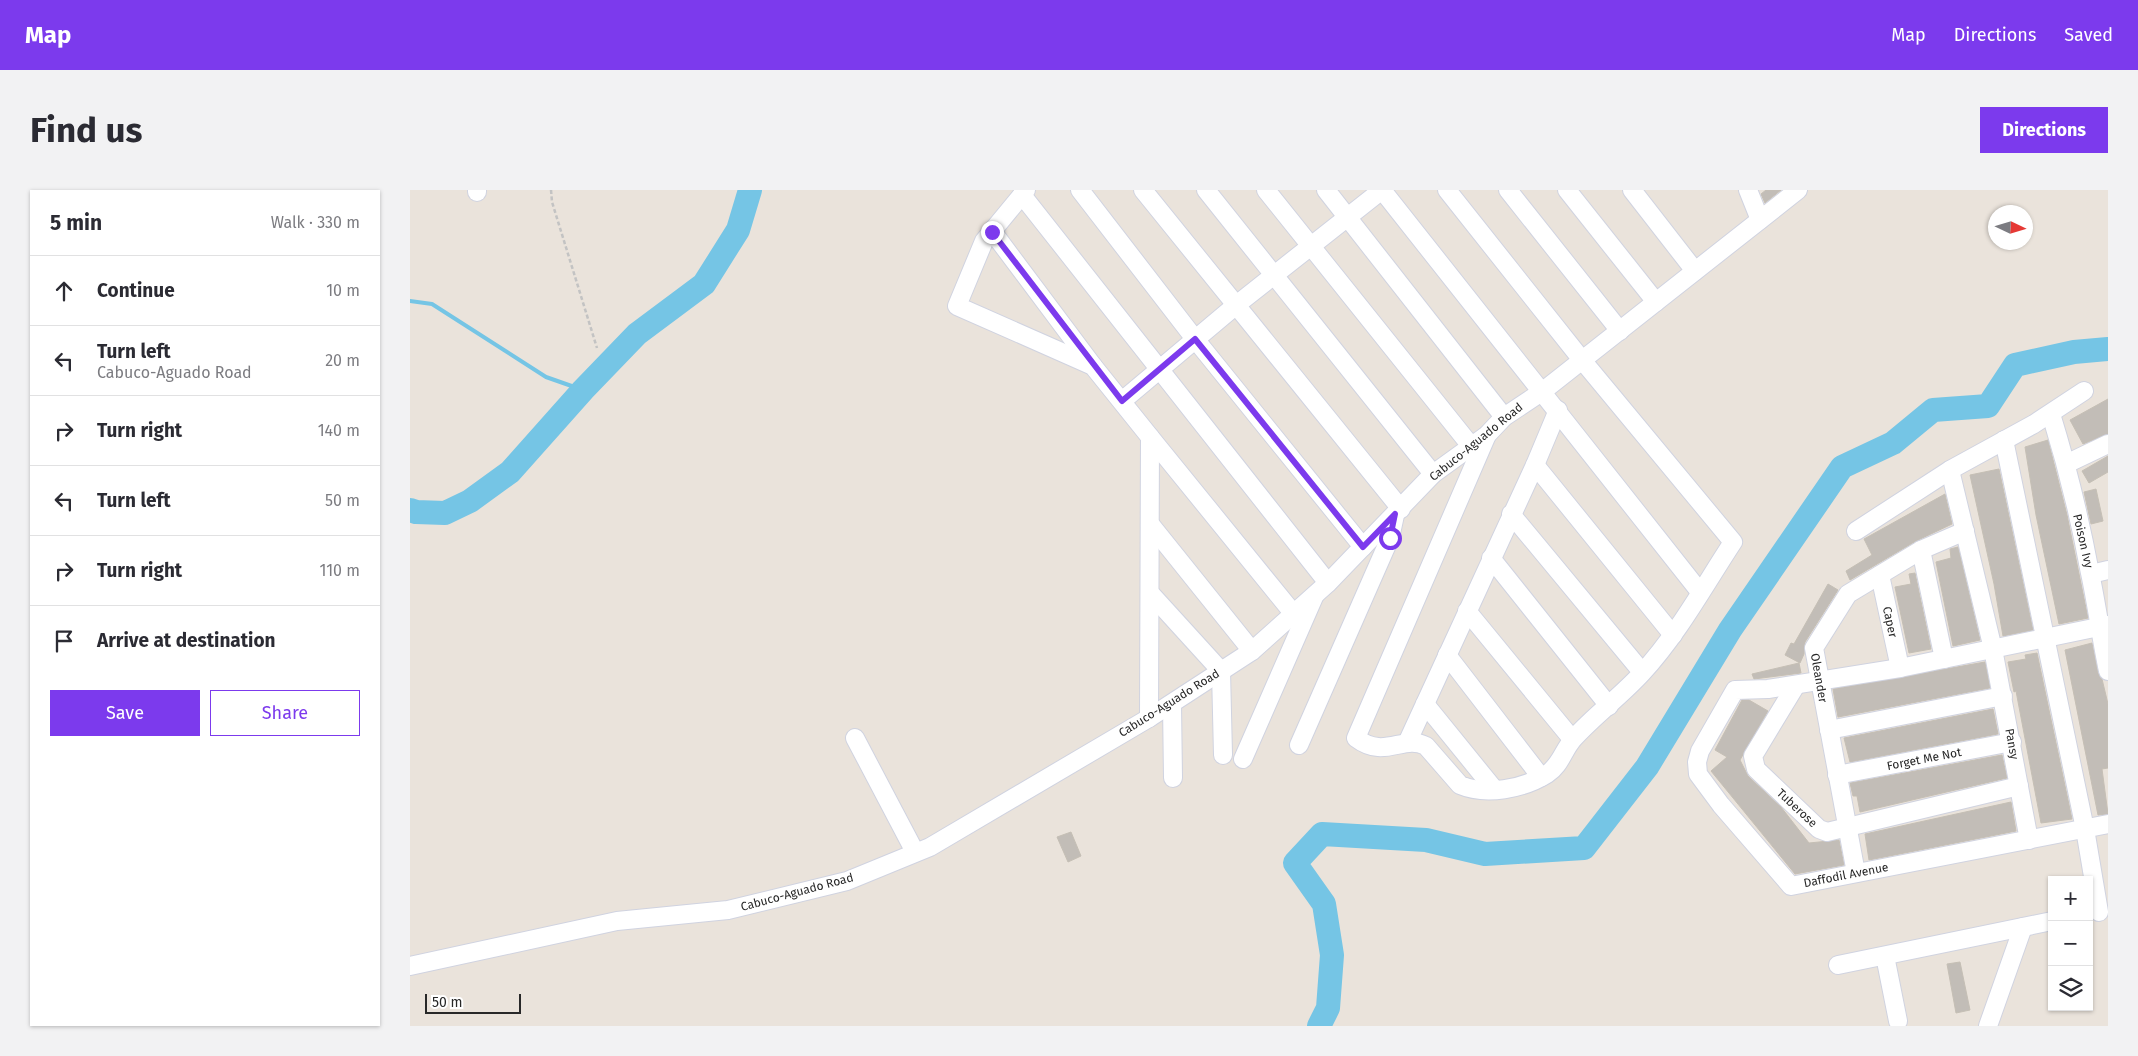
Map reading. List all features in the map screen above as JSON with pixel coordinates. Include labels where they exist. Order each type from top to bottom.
[{"type":"street","points":[[1080,190],[1195,339],[1363,547]]},
{"type":"street","points":[[1143,190],[1398,512],[1390,538],[1299,745]]},
{"type":"street","points":[[1206,190],[1433,474]]},
{"type":"street","points":[[1266,190],[1471,446]]},
{"type":"street","points":[[1326,190],[1504,417]]},
{"type":"street","points":[[1122,401],[1235,306],[1382,190],[1543,391],[1700,592]]},
{"type":"street","points":[[1447,190],[1582,360],[1732,542],[1673,635],[1642,672],[1609,706],[1572,739],[1558,764],[1542,777],[1527,785],[1494,789],[1467,788],[1460,785],[1426,746],[1419,743],[1389,748],[1371,747],[1356,738],[1487,435]]},
{"type":"street","points":[[1508,190],[1620,330]]},
{"type":"street","points":[[1567,190],[1656,302]]},
{"type":"street","points":[[1632,190],[1695,271]]},
{"type":"street","points":[[1748,190],[1760,220]]},
{"type":"street","name":"Cabuco-Aguado Road","points":[[410,966],[617,921],[728,910],[847,881],[940,841],[1172,704],[1252,650],[1322,588],[1433,474],[1487,435],[1504,417],[1543,391],[1798,190]]},
{"type":"street","points":[[1093,366],[957,306],[984,240],[1024,193],[1322,588],[1243,759]]},
{"type":"street","points":[[992,232],[1093,366],[1293,613]]},
{"type":"street","points":[[1856,531],[1950,470],[2051,414],[2084,391]]},
{"type":"street","points":[[1407,744],[1535,465],[1558,410]]},
{"type":"street","name":"Poison Ivy","points":[[2051,414],[2066,464],[2103,626],[2108,671]]},
{"type":"street","points":[[1149,718],[1150,437]]},
{"type":"street","points":[[2004,440],[2046,636],[2099,912]]},
{"type":"street","points":[[2066,464],[2108,444]]},
{"type":"street","points":[[1535,465],[1673,635]]},
{"type":"street","name":"Pansy","points":[[1950,470],[1993,649],[2029,840]]},
{"type":"street","points":[[1511,514],[1642,672]]},
{"type":"street","points":[[1150,524],[1252,650]]},
{"type":"street","name":"Oleander","points":[[1856,873],[1814,648],[1848,594],[1921,550],[1966,531]]},
{"type":"street","points":[[1921,550],[1944,659]]},
{"type":"street","points":[[1491,558],[1609,706]]},
{"type":"street","points":[[2091,574],[2108,570]]},
{"type":"street","name":"Caper","points":[[1880,575],[1900,668]]},
{"type":"street","points":[[1150,593],[1221,671],[1223,755]]},
{"type":"street","points":[[1467,611],[1572,739]]},
{"type":"street","points":[[1796,685],[1900,668],[2046,636],[2103,626]]},
{"type":"street","points":[[1447,655],[1542,777]]},
{"type":"street","name":"Daffodil Avenue","points":[[1796,685],[1735,690],[1700,751],[1697,762],[1698,774],[1721,805],[1791,886],[2108,824]]},
{"type":"street","name":"Tuberose","points":[[1796,685],[1753,756],[1756,769],[1819,829],[1827,832],[1847,825],[2019,786]]},
{"type":"street","points":[[1829,730],[2003,696]]},
{"type":"street","points":[[1172,704],[1173,778]]},
{"type":"street","points":[[1425,704],[1494,789]]},
{"type":"street","points":[[855,738],[915,852]]},
{"type":"street","name":"Forget Me Not","points":[[1837,775],[2012,742]]},
{"type":"street","points":[[1838,965],[2048,922]]},
{"type":"street","points":[[1988,1026],[2023,926]]},
{"type":"street","points":[[1885,956],[1898,1021]]},
{"type":"path","points":[[551,190],[552,202],[597,348]]},
{"type":"building","points":[[1766,190],[1781,190],[1765,203],[1761,194]]},
{"type":"building","points":[[2108,399],[2108,434],[2083,444],[2070,420]]},
{"type":"building","points":[[2048,440],[2067,515],[2088,618],[2059,624],[2036,515],[2025,447]]},
{"type":"building","points":[[2108,456],[2108,472],[2089,483],[2082,471]]},
{"type":"building","points":[[1999,469],[2033,630],[2003,636],[1994,584],[1970,475]]},
{"type":"building","points":[[2096,489],[2103,521],[2091,524],[2084,492]]},
{"type":"building","points":[[1945,494],[1952,524],[1916,541],[1850,580],[1846,571],[1872,555],[1864,539]]},
{"type":"building","points":[[1958,547],[1980,640],[1953,646],[1936,562],[1951,558],[1950,549]]},
{"type":"building","points":[[1915,573],[1931,649],[1909,653],[1895,587],[1911,584],[1909,574]]},
{"type":"building","points":[[1828,584],[1838,590],[1805,642],[1804,654],[1800,663],[1785,655],[1791,643],[1794,644]]},
{"type":"building","points":[[2092,643],[2098,673],[2102,679],[2108,704],[2108,768],[2102,769],[2108,814],[2098,815],[2065,650]]},
{"type":"building","points":[[2037,653],[2072,819],[2041,823],[2016,691],[2014,692],[2008,662],[2026,659],[2025,655]]},
{"type":"building","points":[[1985,662],[1990,688],[1838,717],[1833,689]]},
{"type":"building","points":[[1799,663],[1801,673],[1754,679],[1752,674]]},
{"type":"building","points":[[1742,700],[1749,700],[1768,711],[1740,760],[1748,776],[1781,807],[1809,843],[1839,840],[1844,865],[1795,874],[1711,771],[1727,757],[1715,750]]},
{"type":"building","points":[[1993,709],[1998,734],[1850,762],[1844,738]]},
{"type":"building","points":[[2002,755],[2007,778],[1860,812],[1857,796],[1853,796],[1850,783]]},
{"type":"building","points":[[2011,802],[2016,831],[1869,860],[1865,834]]},
{"type":"building","points":[[1071,832],[1081,856],[1068,862],[1057,837]]},
{"type":"building","points":[[1960,962],[1970,1010],[1956,1013],[1947,964]]},
{"type":"waterway","points":[[410,510],[445,513],[470,501],[510,472],[583,390],[637,334],[704,284],[738,230],[750,190]]},
{"type":"waterway","points":[[410,301],[432,304],[546,377],[583,390]]},
{"type":"waterway","points":[[1319,1026],[1328,1008],[1332,955],[1324,904],[1295,863],[1322,834],[1426,840],[1485,854],[1584,848],[1647,767],[1730,630],[1842,467],[1893,443],[1933,410],[1988,406],[2015,365],[2074,352],[2108,349]]},
{"type":"route","points":[[992,232],[1093,366],[1122,401],[1195,339],[1363,547],[1395,514],[1395,524],[1390,538]]}]
